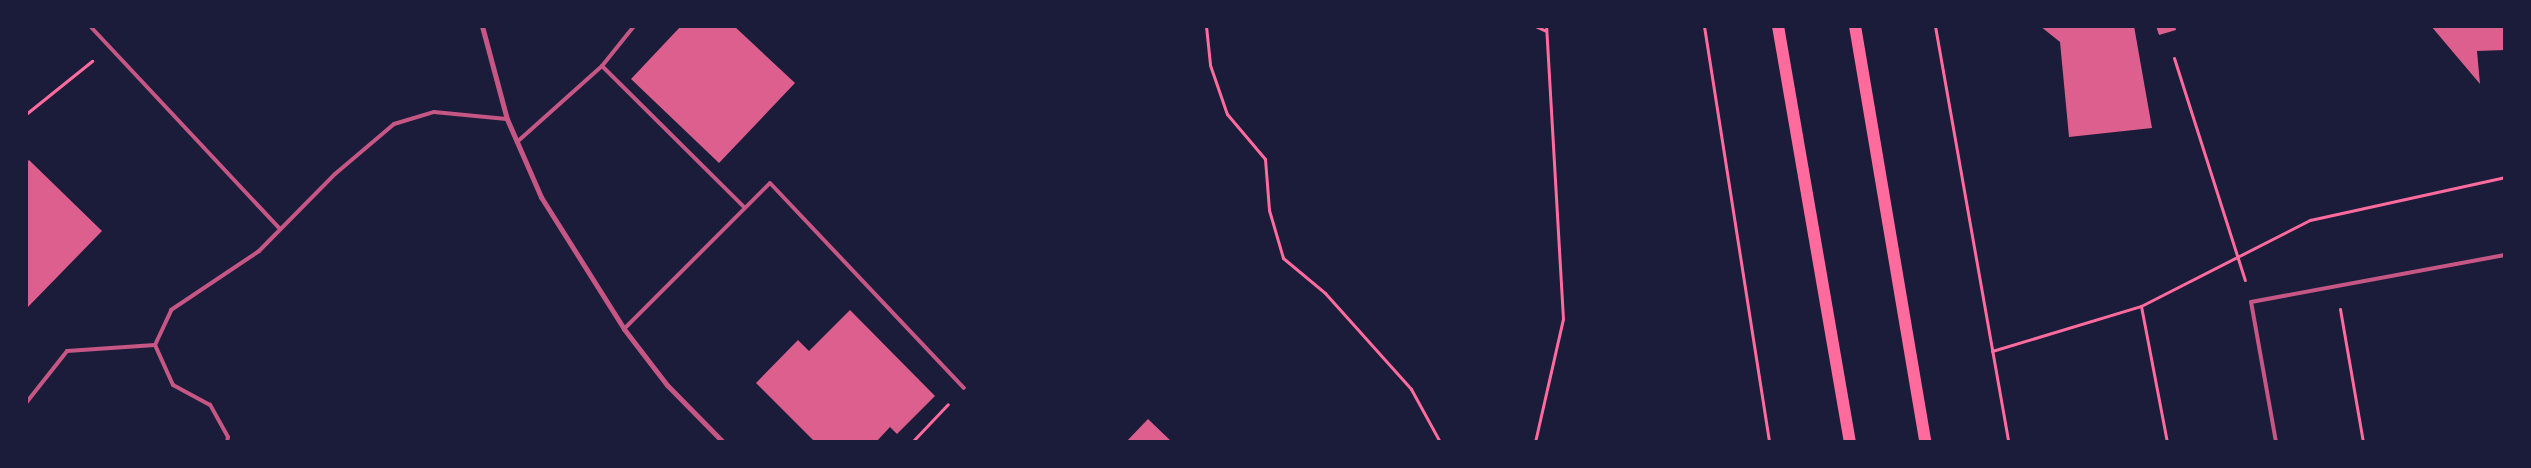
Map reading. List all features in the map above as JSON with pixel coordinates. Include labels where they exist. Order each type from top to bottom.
[{"type":"main road","points":[[1778,26],[1850,442]]},
{"type":"main road","points":[[1855,26],[1925,442]]},
{"type":"street","points":[[482,26],[507,119],[542,197],[624,329],[668,385],[723,442]]},
{"type":"lane","points":[[90,26],[280,229]]},
{"type":"lane","points":[[518,142],[602,66],[634,26]]},
{"type":"lane","points":[[602,66],[744,207]]},
{"type":"lane","points":[[227,442],[228,436],[210,405],[173,385],[155,345],[170,310],[258,251],[335,174],[394,124],[434,112],[507,119]]},
{"type":"lane","points":[[624,329],[770,183],[964,388]]},
{"type":"lane","points":[[2276,442],[2251,302],[2505,255]]},
{"type":"lane","points":[[26,403],[68,351],[155,345]]},
{"type":"path","points":[[1206,26],[1210,65],[1227,114],[1265,159],[1269,210],[1283,258],[1325,293],[1411,389],[1440,442]]},
{"type":"path","points":[[1536,26],[1546,31]]},
{"type":"path","points":[[1535,442],[1563,320],[1546,26]]},
{"type":"path","points":[[1704,26],[1769,442]]},
{"type":"path","points":[[1935,26],[2008,442]]},
{"type":"path","points":[[26,114],[108,47]]},
{"type":"path","points":[[2174,58],[2251,302]]},
{"type":"path","points":[[1992,351],[2141,306],[2310,220],[2505,177]]},
{"type":"path","points":[[2336,286],[2363,442]]},
{"type":"path","points":[[2141,306],[2167,442]]},
{"type":"path","points":[[912,442],[964,388]]},
{"type":"building","points":[[681,26],[734,26],[795,83],[719,163],[631,79]]},
{"type":"building","points":[[2040,26],[2134,26],[2152,128],[2069,137],[2060,42]]},
{"type":"building","points":[[2156,26],[2175,26],[2176,30],[2159,35]]},
{"type":"building","points":[[2431,26],[2505,26],[2505,50],[2477,51],[2480,84]]},
{"type":"building","points":[[29,160],[102,231],[26,309],[26,163]]},
{"type":"building","points":[[850,310],[935,396],[897,434],[890,427],[876,442],[815,442],[756,383],[798,340],[809,351]]},
{"type":"building","points":[[1148,419],[1172,442],[1126,442]]}]
